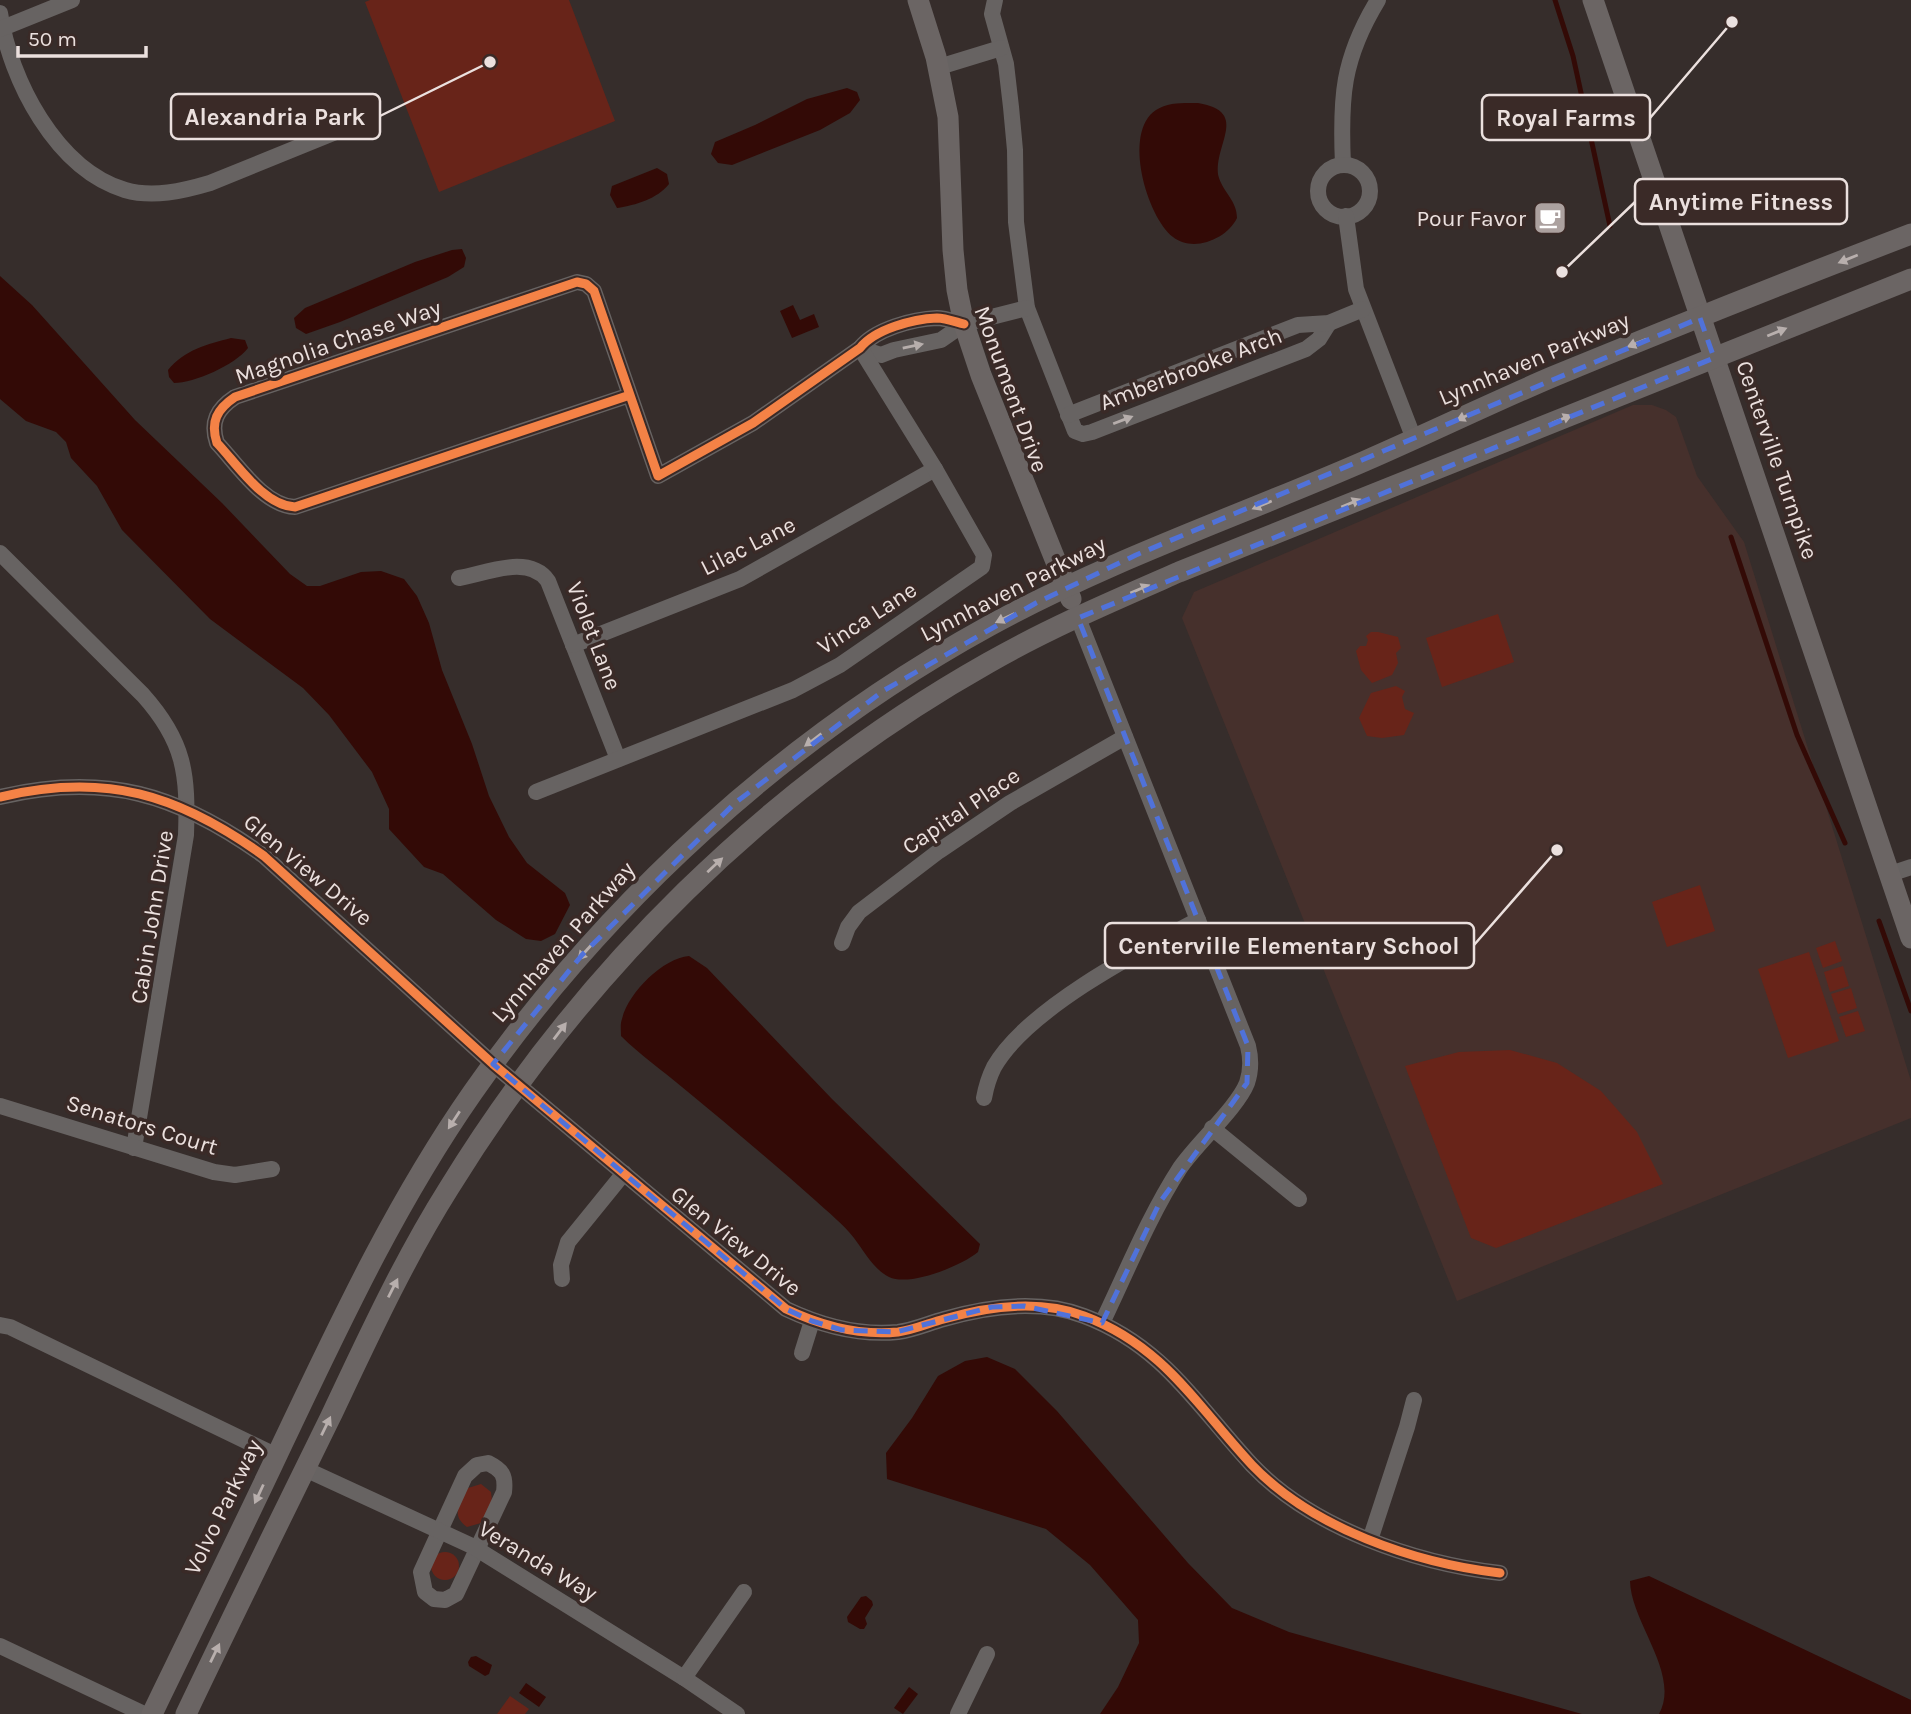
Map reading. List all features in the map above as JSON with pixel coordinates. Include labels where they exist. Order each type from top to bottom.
[{"type":"main road","name":"Monument Drive","points":[[918,0],[939,67],[948,117],[953,250],[964,324],[981,375],[1078,618]]},
{"type":"main road","name":"Centerville Turnpike","points":[[1593,0],[1911,938]]},
{"type":"main road","name":"Lynnhaven Parkway","points":[[340,1322],[419,1173],[493,1064],[582,955],[689,844],[759,783],[832,726],[909,674],[994,623],[1136,555],[1310,485],[1550,378],[1911,234]]},
{"type":"main road","points":[[186,1714],[415,1246],[481,1138],[564,1026],[645,933],[698,880],[782,806],[830,767],[932,697],[1012,649],[1078,618],[1179,572],[1911,279]]},
{"type":"main road","name":"Volvo Parkway","points":[[152,1714],[340,1322]]},
{"type":"street","points":[[72,0],[1,23],[20,82],[47,127],[71,158],[103,181],[127,190],[160,194],[185,190],[210,183],[370,118]]},
{"type":"street","points":[[996,0],[992,14],[1011,107],[1015,150],[1016,222],[1027,308],[1068,415]]},
{"type":"street","points":[[1343,165],[1341,120],[1346,73],[1359,37],[1378,0]]},
{"type":"street","points":[[939,67],[1001,48]]},
{"type":"street","points":[[1343,165],[1356,167],[1370,186],[1368,202],[1357,213],[1346,216],[1326,210],[1318,195],[1321,179],[1326,173],[1343,165]]},
{"type":"street","points":[[1346,216],[1356,289],[1414,439]]},
{"type":"street","name":"Magnolia Chase Way","points":[[630,395],[295,507],[279,505],[268,499],[218,443],[214,434],[214,422],[219,410],[234,397],[577,282],[594,290],[658,476],[753,424],[866,341],[888,328],[937,318],[964,324]]},
{"type":"street","points":[[860,348],[881,355],[941,340],[964,324],[1027,308]]},
{"type":"street","name":"Amberbrooke Arch","points":[[1329,323],[1319,339],[1306,349],[1092,432],[1083,434],[1075,431],[1068,415],[1298,325],[1329,323],[1363,309]]},
{"type":"street","name":"Vinca Lane","points":[[536,792],[793,690],[840,665],[982,567],[984,555],[935,469],[860,348]]},
{"type":"street","name":"Lilac Lane","points":[[573,645],[740,579],[935,469]]},
{"type":"street","name":"Cabin John Drive","points":[[2,559],[160,713],[182,758],[187,809],[186,835],[134,1148]]},
{"type":"street","name":"Violet Lane","points":[[459,578],[523,565],[534,568],[548,581],[618,759]]},
{"type":"street","name":"Monument Drive","points":[[1078,618],[1250,1052],[1247,1083],[1240,1097],[1181,1168],[1160,1202],[1102,1323]]},
{"type":"street","name":"Capital Place","points":[[842,943],[848,926],[859,912],[939,851],[1021,796],[1125,737]]},
{"type":"street","name":"Glen View Drive","points":[[0,797],[52,787],[99,787],[153,796],[187,809],[223,828],[264,856],[493,1064],[786,1309],[812,1321],[842,1330],[869,1333],[896,1332],[992,1307],[1056,1309],[1102,1323],[1149,1352],[1176,1376],[1253,1465],[1303,1508],[1370,1540],[1418,1556],[1500,1573]]},
{"type":"street","points":[[1889,874],[1911,867]]},
{"type":"street","points":[[984,1098],[995,1065],[1011,1044],[1034,1022],[1125,960],[1198,920]]},
{"type":"street","name":"Senators Court","points":[[0,1106],[214,1172],[245,1174],[272,1169]]},
{"type":"street","points":[[1212,1128],[1300,1199]]},
{"type":"street","points":[[562,1279],[561,1265],[568,1242],[624,1173]]},
{"type":"street","points":[[802,1353],[812,1321]]},
{"type":"street","points":[[0,1325],[23,1333],[277,1456]]},
{"type":"street","points":[[1370,1540],[1408,1427],[1414,1401]]},
{"type":"street","points":[[488,1463],[501,1469],[505,1480],[504,1492],[478,1550],[456,1594],[445,1600],[434,1599],[422,1586],[421,1572],[465,1476],[477,1465],[488,1463]]},
{"type":"street","name":"Veranda Way","points":[[305,1469],[478,1550],[737,1714]]},
{"type":"street","points":[[684,1678],[744,1592]]},
{"type":"street","points":[[0,1646],[145,1714]]},
{"type":"street","points":[[958,1714],[988,1654]]},
{"type":"highlighted area","points":[[1700,318],[1714,358],[1078,618],[1248,1046],[1247,1083],[1160,1202],[1102,1323],[1024,1306],[992,1307],[896,1332],[842,1330],[812,1321],[786,1309],[493,1064],[582,955],[735,803],[883,691],[1036,603],[1136,555]]},
{"type":"shaded area","points":[[569,0],[615,121],[439,192],[365,2]]},
{"type":"shaded area","points":[[847,88],[857,92],[860,100],[850,113],[820,130],[732,165],[718,163],[711,154],[715,142],[807,99]]},
{"type":"shaded area","points":[[1198,103],[1223,114],[1226,132],[1218,166],[1219,178],[1235,207],[1237,218],[1226,232],[1218,237],[1199,244],[1190,244],[1173,237],[1163,227],[1155,212],[1142,174],[1141,136],[1146,121],[1161,107]]},
{"type":"shaded area","points":[[657,168],[667,174],[669,184],[664,189],[646,200],[617,208],[610,195],[612,186]]},
{"type":"shaded area","points":[[462,249],[466,258],[464,267],[448,277],[306,334],[296,328],[294,318],[305,308],[415,262]]},
{"type":"shaded area","points":[[0,276],[32,305],[135,420],[222,503],[290,574],[307,586],[320,586],[361,572],[381,571],[404,579],[417,596],[429,623],[442,670],[472,744],[489,796],[509,837],[527,863],[565,893],[570,905],[555,934],[541,941],[526,939],[496,920],[443,874],[424,867],[389,829],[389,809],[372,772],[329,715],[303,688],[210,619],[122,530],[97,486],[71,458],[66,442],[56,432],[26,421],[0,399]]},
{"type":"shaded area","points":[[793,305],[800,320],[814,314],[819,327],[792,338],[780,311]]},
{"type":"shaded area","points":[[231,338],[245,340],[248,348],[234,361],[192,380],[174,383],[169,377],[168,370],[181,357],[205,345]]},
{"type":"shaded area","points":[[1633,405],[1652,405],[1676,417],[1697,476],[1744,542],[1911,1081],[1911,1118],[1457,1301],[1182,618],[1194,592]]},
{"type":"shaded area","points":[[1498,614],[1514,662],[1442,687],[1426,638]]},
{"type":"shaded area","points":[[1371,632],[1398,637],[1401,648],[1396,653],[1398,663],[1392,675],[1372,683],[1361,670],[1356,651],[1360,646],[1366,646],[1366,636]]},
{"type":"shaded area","points":[[1396,686],[1405,691],[1402,697],[1405,709],[1414,713],[1404,735],[1382,738],[1367,736],[1359,718],[1371,693]]},
{"type":"shaded area","points":[[1700,885],[1715,931],[1667,947],[1652,902]]},
{"type":"shaded area","points":[[1835,941],[1842,961],[1823,968],[1816,948]]},
{"type":"shaded area","points":[[1809,952],[1839,1041],[1788,1058],[1758,969]]},
{"type":"shaded area","points":[[689,956],[707,968],[832,1099],[980,1244],[978,1252],[935,1274],[898,1279],[883,1274],[850,1233],[830,1214],[621,1036],[621,1023],[626,1009],[639,988],[668,963]]},
{"type":"shaded area","points":[[1843,966],[1849,986],[1830,992],[1824,972]]},
{"type":"shaded area","points":[[1851,988],[1857,1008],[1838,1014],[1831,994]]},
{"type":"shaded area","points":[[1858,1011],[1865,1031],[1846,1037],[1839,1017]]},
{"type":"shaded area","points":[[1510,1050],[1557,1063],[1601,1091],[1637,1132],[1663,1184],[1496,1248],[1471,1238],[1405,1066],[1459,1052]]},
{"type":"shaded area","points":[[987,1357],[1015,1369],[1057,1411],[1188,1563],[1232,1608],[1289,1632],[1582,1714],[1100,1714],[1118,1687],[1139,1643],[1138,1620],[1090,1565],[1046,1529],[887,1479],[886,1453],[938,1376],[965,1361]]},
{"type":"shaded area","points":[[481,1484],[491,1492],[492,1501],[481,1523],[467,1527],[459,1518],[458,1509],[468,1488]]},
{"type":"shaded area","points":[[445,1552],[455,1556],[459,1566],[455,1576],[445,1580],[435,1576],[431,1566],[435,1556]]},
{"type":"shaded area","points":[[1649,1576],[1911,1700],[1911,1714],[1659,1714],[1664,1699],[1664,1682],[1660,1665],[1632,1597],[1630,1581]]},
{"type":"shaded area","points":[[866,1596],[873,1605],[865,1618],[867,1624],[864,1629],[860,1629],[848,1622],[847,1617],[861,1597]]},
{"type":"shaded area","points":[[476,1656],[492,1665],[489,1674],[485,1676],[469,1666],[471,1657]]},
{"type":"shaded area","points":[[526,1683],[546,1697],[539,1707],[519,1693]]},
{"type":"shaded area","points":[[909,1687],[918,1694],[903,1714],[894,1708]]},
{"type":"shaded area","points":[[510,1696],[529,1709],[525,1714],[497,1714]]},
{"type":"waterway","points":[[1555,0],[1573,56],[1610,226]]},
{"type":"waterway","points":[[1731,537],[1797,735],[1845,843]]},
{"type":"waterway","points":[[1879,921],[1911,1011]]},
{"type":"cycle path","points":[[630,395],[295,507],[273,500],[252,483],[217,443],[214,429],[220,411],[235,397],[577,282],[586,284],[594,291],[658,476],[753,423],[885,330],[917,320],[937,318],[964,324]]},
{"type":"cycle path","points":[[0,797],[73,787],[107,788],[170,803],[232,835],[264,856],[493,1064],[786,1309],[840,1328],[883,1333],[910,1330],[944,1319],[1014,1306],[1049,1307],[1084,1316],[1112,1329],[1158,1361],[1252,1465],[1304,1507],[1366,1539],[1400,1551],[1433,1561],[1500,1573]]},
{"type":"place","name":"Royal Farms","points":[[1732,22]]},
{"type":"place","name":"Alexandria Park","points":[[490,62]]},
{"type":"place","name":"Pour Favor","points":[[1550,218]]},
{"type":"place","name":"Anytime Fitness","points":[[1562,272]]},
{"type":"place","name":"Centerville Elementary School","points":[[1557,850]]}]
